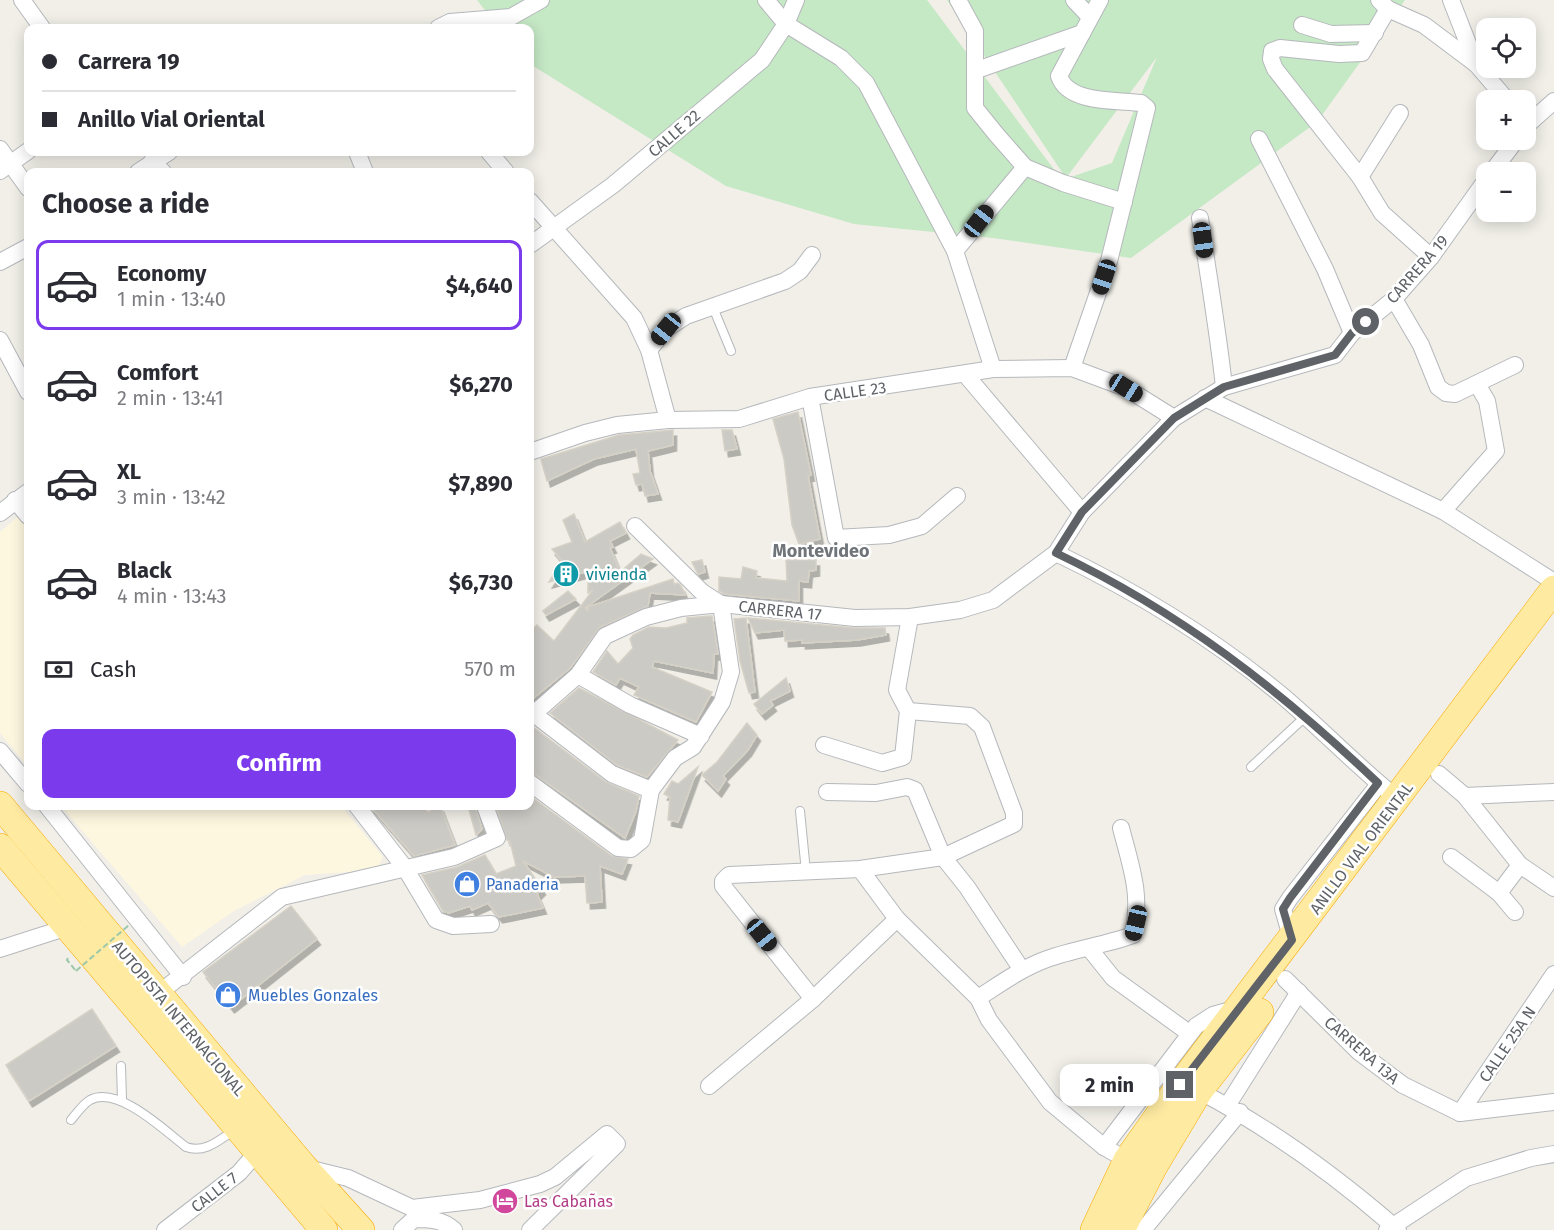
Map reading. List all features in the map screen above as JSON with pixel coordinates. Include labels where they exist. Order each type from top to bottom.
[{"type":"highway","name":"ANILLO VIAL ORIENTAL","points":[[1094,1230],[1115,1154],[1180,1085],[1242,1007],[1292,940],[1388,791],[1454,720],[1554,589]]},
{"type":"highway","name":"ANILLO VIAL ORIENTAL","points":[[1121,1230],[1154,1166],[1200,1091],[1292,986],[1439,774],[1554,618]]},
{"type":"highway","name":"AUTOPISTA INTERNACIONAL","points":[[0,805],[304,1167],[361,1230]]},
{"type":"highway","name":"AUTOPISTA INTERNACIONAL","points":[[0,847],[259,1150],[324,1230]]},
{"type":"street","points":[[22,0],[39,24]]},
{"type":"street","points":[[446,24],[511,17],[541,0]]},
{"type":"street","points":[[766,0],[786,24],[841,58],[866,83],[955,251],[993,369]]},
{"type":"street","name":"CALLE 22","points":[[534,242],[613,185],[762,60],[786,24],[796,0]]},
{"type":"street","points":[[1074,0],[1090,17]]},
{"type":"street","points":[[1072,368],[1110,261],[1147,108],[1141,103],[1085,96],[1066,89],[1061,84],[1059,76],[1100,0]]},
{"type":"street","points":[[1451,0],[1476,64]]},
{"type":"street","points":[[963,2],[975,31],[977,70],[975,108],[1025,167],[1052,179],[1124,202]]},
{"type":"street","points":[[1431,257],[1393,225],[1360,177],[1275,69],[1271,59],[1272,51],[1280,48],[1339,54],[1362,53],[1375,33],[1384,5],[1424,25],[1476,64]]},
{"type":"street","points":[[1302,25],[1331,34],[1375,33]]},
{"type":"street","points":[[977,70],[1082,33]]},
{"type":"street","points":[[1488,78],[1498,90]]},
{"type":"street","points":[[1536,116],[1554,101]]},
{"type":"street","points":[[1360,177],[1400,113]]},
{"type":"street","points":[[1259,139],[1325,269],[1352,333]]},
{"type":"street","points":[[0,149],[5,168],[24,185]]},
{"type":"street","points":[[5,168],[24,154]]},
{"type":"street","points":[[492,156],[503,168]]},
{"type":"street","points":[[955,251],[1025,167]]},
{"type":"street","name":"CARRERA 19","points":[[1174,418],[1224,387],[1335,355],[1352,333],[1394,299],[1431,257],[1476,194]]},
{"type":"street","points":[[534,206],[552,229],[634,318],[649,350],[668,420]]},
{"type":"street","points":[[1200,218],[1209,285],[1216,314],[1224,387]]},
{"type":"street","points":[[0,262],[24,249]]},
{"type":"street","points":[[649,350],[666,329],[686,316],[785,281],[800,271],[812,255]]},
{"type":"street","points":[[1394,299],[1421,345],[1438,387],[1446,393],[1455,394],[1515,365]]},
{"type":"street","points":[[0,340],[24,385]]},
{"type":"street","name":"CALLE 23","points":[[534,451],[602,428],[668,420],[739,419],[810,397],[993,369],[1072,368],[1126,388],[1174,418]]},
{"type":"street","points":[[965,374],[1082,512]]},
{"type":"street","points":[[1443,511],[1496,451],[1487,401],[1477,384]]},
{"type":"street","points":[[810,397],[836,538],[889,535],[922,526],[957,496]]},
{"type":"street","points":[[1205,398],[1443,511],[1554,582]]},
{"type":"street","name":"CARRERA 17","points":[[534,712],[578,675],[606,636],[646,617],[681,608],[721,604],[855,618],[910,617],[960,610],[993,600],[1056,553],[1082,512],[1174,418]]},
{"type":"street","points":[[0,513],[22,496]]},
{"type":"street","points":[[534,786],[618,848],[631,849],[642,840],[651,789],[675,758],[693,747],[722,702],[731,672],[721,604],[702,592],[635,526]]},
{"type":"street","points":[[1056,553],[1118,584],[1189,627],[1279,693],[1388,791]]},
{"type":"street","points":[[824,745],[882,763],[901,759],[904,751],[908,711],[897,690],[910,617]]},
{"type":"street","points":[[578,675],[630,705],[701,736]]},
{"type":"street","points":[[813,999],[723,886],[723,881],[729,875],[860,869],[943,857],[1014,824],[1014,813],[982,727],[970,716],[908,711]]},
{"type":"street","points":[[534,716],[612,774],[651,789]]},
{"type":"street","points":[[0,751],[24,779]]},
{"type":"street","points":[[1439,774],[1465,796],[1520,865],[1554,888]]},
{"type":"street","points":[[827,792],[876,793],[907,786],[915,790],[943,857],[967,887],[1022,970]]},
{"type":"street","points":[[1465,796],[1554,792]]},
{"type":"street","points":[[50,810],[183,976]]},
{"type":"street","points":[[360,810],[405,868],[436,920],[453,926],[491,924]]},
{"type":"street","points":[[159,993],[282,897],[454,857],[497,838],[486,810]]},
{"type":"street","points":[[978,998],[1022,970],[1046,959],[1133,935],[1138,911],[1135,879],[1121,828]]},
{"type":"street","points":[[1451,857],[1498,893],[1515,912]]},
{"type":"street","points":[[1498,893],[1520,865]]},
{"type":"street","points":[[860,869],[897,920],[978,998],[989,1020],[1050,1102],[1115,1154],[1189,1033],[1213,1015],[1242,1007]]},
{"type":"street","points":[[709,1086],[813,999],[897,920]]},
{"type":"street","points":[[0,949],[69,927]]},
{"type":"street","points":[[1089,948],[1113,978],[1189,1033]]},
{"type":"street","name":"CALLE 25A N","points":[[1460,1113],[1554,974]]},
{"type":"street","points":[[1143,1230],[1234,1109],[1292,986]]},
{"type":"street","name":"CARRERA 13A","points":[[1292,986],[1359,1052],[1403,1086],[1460,1113]]},
{"type":"street","points":[[1200,1091],[1234,1109],[1297,1149],[1393,1229],[1466,1178],[1531,1158],[1554,1154]]},
{"type":"street","points":[[1460,1113],[1554,1102]]},
{"type":"street","points":[[409,1219],[540,1184],[555,1177],[607,1134],[617,1144],[558,1205],[530,1230]]},
{"type":"street","name":"CALLE 7","points":[[165,1230],[239,1173],[259,1150]]},
{"type":"street","points":[[304,1167],[348,1178],[409,1219],[431,1219],[447,1223],[454,1230]]},
{"type":"street","points":[[540,1184],[558,1205]]},
{"type":"lane","points":[[712,305],[731,351]]},
{"type":"lane","points":[[1251,767],[1305,717]]},
{"type":"lane","points":[[800,812],[806,872]]},
{"type":"lane","points":[[122,1066],[122,1100]]},
{"type":"lane","points":[[71,1120],[90,1100],[102,1097],[122,1100],[186,1147],[195,1150],[206,1148],[239,1127]]},
{"type":"path","points":[[76,971],[129,925]]},
{"type":"shaded area","points":[[24,511],[24,762],[0,733],[0,532]]},
{"type":"shaded area","points":[[64,810],[344,810],[383,857],[377,870],[305,875],[234,911],[182,947]]},
{"type":"green space","points":[[477,0],[927,0],[1062,180],[1112,163],[1157,57],[1066,178],[947,0],[1405,0],[1317,122],[1131,258],[993,238],[854,224],[726,186],[534,66],[534,24],[496,24]]},
{"type":"building","points":[[798,412],[811,475],[808,476],[820,539],[799,544],[792,525],[784,459],[773,419]]},
{"type":"building","points":[[673,430],[673,445],[648,451],[650,471],[658,494],[645,496],[642,484],[636,485],[633,474],[640,473],[636,449],[594,459],[547,481],[541,459],[619,435]]},
{"type":"building","points":[[722,430],[732,430],[737,449],[725,451]]},
{"type":"building","points":[[574,514],[585,542],[620,522],[626,533],[610,541],[613,547],[610,548],[620,572],[641,554],[653,559],[585,608],[588,611],[588,607],[673,579],[674,584],[678,583],[681,586],[685,595],[650,593],[648,606],[600,627],[570,668],[534,698],[534,628],[537,625],[554,641],[593,590],[588,593],[588,571],[549,582],[562,561],[552,549],[572,542],[563,520]]},
{"type":"building","name":"vivienda","points":[[702,560],[705,572],[698,574],[692,562]]},
{"type":"building","points":[[786,560],[816,560],[816,570],[809,571],[808,582],[799,581],[799,601],[725,594],[719,591],[719,577],[741,579],[743,567],[757,571],[756,578],[787,581]]},
{"type":"building","points":[[568,591],[576,599],[546,615],[543,611]]},
{"type":"building","points":[[712,616],[718,654],[714,654],[713,673],[654,661],[652,667],[712,692],[696,722],[634,695],[639,687],[620,678],[616,685],[593,672],[607,651],[618,664],[633,648],[630,639],[633,635],[649,627],[666,628],[687,623],[687,618]]},
{"type":"building","points":[[746,618],[755,692],[749,693],[740,661],[734,619]]},
{"type":"building","points":[[748,618],[854,628],[885,628],[886,635],[857,640],[802,643],[802,640],[785,641],[784,630],[755,633]]},
{"type":"building","points":[[786,678],[790,691],[770,701],[773,705],[762,714],[754,704]]},
{"type":"building","points":[[579,688],[678,740],[647,777],[617,765],[550,713]]},
{"type":"building","points":[[747,723],[757,735],[748,750],[723,776],[726,779],[718,791],[702,775],[717,762]]},
{"type":"building","points":[[534,728],[606,782],[639,796],[636,811],[625,838],[534,774]]},
{"type":"building","points":[[698,767],[678,822],[668,820],[670,797],[664,794],[672,781],[678,784]]},
{"type":"building","points":[[534,799],[612,856],[628,859],[622,874],[600,866],[602,902],[587,903],[585,876],[554,877],[523,861],[542,889],[537,894],[543,908],[499,917],[488,903],[472,910],[470,906],[449,913],[443,911],[422,875],[457,867],[485,855],[496,874],[516,866],[510,841],[507,840],[497,810],[534,810]]},
{"type":"building","points":[[374,810],[426,810],[428,812],[442,810],[455,845],[414,856]]},
{"type":"building","points":[[469,810],[476,810],[482,829],[476,835]]},
{"type":"building","points":[[291,906],[317,939],[231,1007],[203,972]]},
{"type":"building","points":[[92,1009],[116,1046],[29,1101],[6,1065]]},
{"type":"place","name":"vivienda","points":[[566,574]]},
{"type":"place","name":"Panaderia","points":[[467,884]]},
{"type":"place","name":"Muebles Gonzales","points":[[228,995]]},
{"type":"place","name":"Las Cabañas","points":[[505,1201]]},
{"type":"district","name":"Montevideo","points":[[821,551]]},
{"type":"route","points":[[1180,1085],[1292,940],[1284,920],[1283,909],[1311,867],[1378,783],[1279,693],[1189,627],[1118,584],[1056,553],[1082,512],[1174,418],[1224,387],[1335,355],[1352,333],[1366,322]]}]
